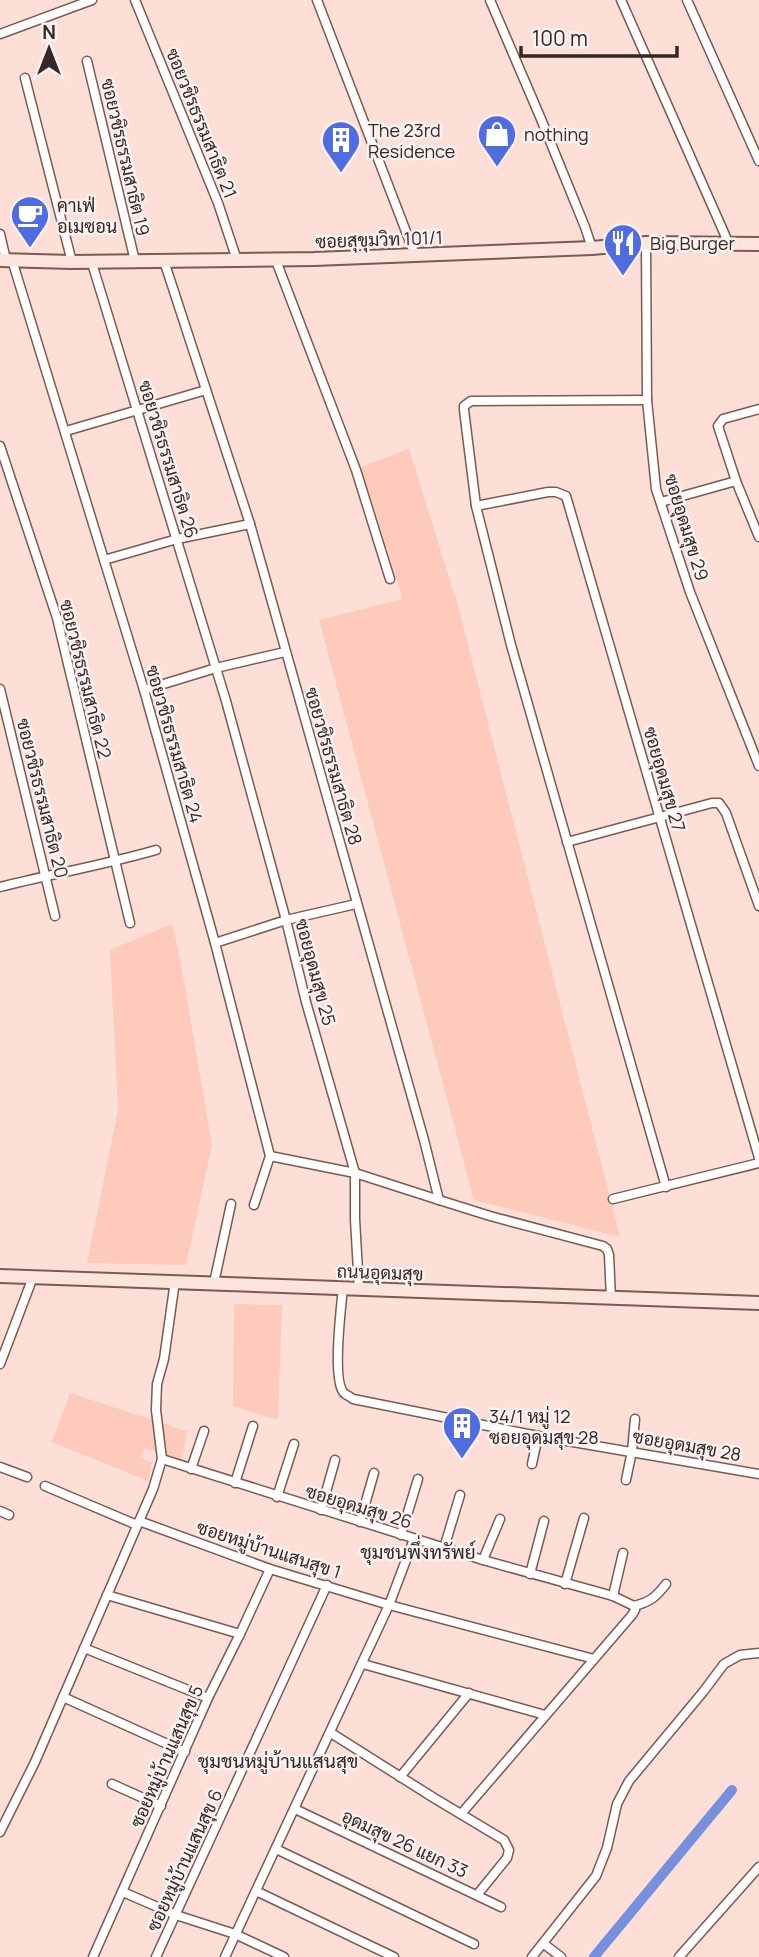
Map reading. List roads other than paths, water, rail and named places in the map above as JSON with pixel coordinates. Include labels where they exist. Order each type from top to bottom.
[{"type":"main road","name":"ซอยสุขุมวิท 101/1","points":[[6,260],[237,260],[592,248],[646,243],[759,244]]},
{"type":"main road","name":"ถนนอุดมสุข","points":[[0,1276],[759,1303]]},
{"type":"street","points":[[0,34],[92,0]]},
{"type":"street","name":"ซอยวชิรธรรมสาธิต 21","points":[[135,0],[218,203],[237,260]]},
{"type":"street","points":[[317,0],[415,255]]},
{"type":"street","points":[[490,0],[592,248]]},
{"type":"street","points":[[621,0],[729,244]]},
{"type":"street","points":[[687,0],[759,160]]},
{"type":"street","name":"ซอยวชิรธรรมสาธิต 19","points":[[87,61],[135,261]]},
{"type":"street","points":[[25,78],[72,262]]},
{"type":"street","name":"ซอยวชิรธรรมสาธิต 24","points":[[0,234],[6,260],[66,432],[144,690],[215,943],[270,1156]]},
{"type":"street","name":"ซอยอุดมสุข 29","points":[[646,243],[647,400],[656,489],[690,592],[759,766]]},
{"type":"street","points":[[275,258],[356,470],[390,579]]},
{"type":"street","name":"ซอยวชิรธรรมสาธิต 26","points":[[91,260],[216,668]]},
{"type":"street","name":"ซอยวชิรธรรมสาธิต 28","points":[[164,261],[250,524],[439,1200]]},
{"type":"street","points":[[66,432],[206,390]]},
{"type":"street","points":[[647,400],[471,401],[464,406],[464,410],[476,506],[511,645],[666,1187]]},
{"type":"street","points":[[759,409],[725,418],[719,423],[736,481],[759,537]]},
{"type":"street","name":"ซอยวชิรธรรมสาธิต 22","points":[[0,446],[57,618],[130,923]]},
{"type":"street","points":[[661,502],[736,481]]},
{"type":"street","name":"ซอยอุดมสุข 27","points":[[476,506],[548,492],[566,496],[759,1161]]},
{"type":"street","points":[[104,559],[177,538],[250,524]]},
{"type":"street","points":[[144,690],[216,668],[285,652]]},
{"type":"street","name":"ซอยอุดมสุข 25","points":[[216,668],[355,1173],[359,1289]]},
{"type":"street","name":"ซอยวชิรธรรมสาธิต 20","points":[[0,689],[55,916]]},
{"type":"street","points":[[567,842],[717,802],[726,813],[759,906]]},
{"type":"street","points":[[0,887],[115,862],[156,850]]},
{"type":"street","points":[[215,943],[286,920],[356,904]]},
{"type":"street","points":[[254,1205],[270,1156],[355,1173],[490,1216],[603,1246],[609,1255],[611,1299]]},
{"type":"street","points":[[614,1199],[759,1161]]},
{"type":"street","points":[[214,1283],[230,1204]]},
{"type":"street","points":[[0,1364],[33,1277]]},
{"type":"street","points":[[0,1832],[35,1762],[153,1489],[162,1459],[156,1410],[157,1384],[164,1359],[175,1281]]},
{"type":"street","name":"ซอยอุดมสุข 28","points":[[343,1288],[337,1371],[344,1394],[354,1399],[538,1436],[759,1474]]},
{"type":"street","points":[[626,1480],[635,1419]]},
{"type":"street","points":[[235,1483],[253,1426]]},
{"type":"street","points":[[191,1469],[204,1431]]},
{"type":"street","points":[[532,1464],[538,1436]]},
{"type":"street","points":[[277,1497],[294,1444]]},
{"type":"street","name":"ซอยอุดมสุข 26","points":[[162,1459],[277,1497],[631,1604]]},
{"type":"street","points":[[321,1510],[335,1460]]},
{"type":"street","points":[[0,1467],[27,1477]]},
{"type":"street","points":[[360,1522],[374,1473]]},
{"type":"street","points":[[401,1535],[418,1479]]},
{"type":"street","name":"ซอยหมู่บ้านแสนสุข 1","points":[[45,1486],[138,1523],[270,1569],[390,1605],[594,1659]]},
{"type":"street","points":[[444,1548],[460,1495]]},
{"type":"street","points":[[0,1511],[9,1515]]},
{"type":"street","points":[[565,1584],[584,1518]]},
{"type":"street","points":[[483,1560],[500,1519]]},
{"type":"street","points":[[530,1574],[544,1521]]},
{"type":"street","points":[[225,1957],[390,1605],[414,1539]]},
{"type":"street","points":[[613,1597],[623,1553]]},
{"type":"street","name":"ซอยหมู่บ้านแสนสุข 5","points":[[93,1957],[208,1698],[270,1569]]},
{"type":"street","points":[[631,1604],[648,1603],[656,1598],[666,1584]]},
{"type":"street","name":"ซอยหมู่บ้านแสนสุข 6","points":[[156,1957],[327,1586]]},
{"type":"street","points":[[107,1595],[240,1634]]},
{"type":"street","points":[[461,1814],[632,1615],[635,1610],[631,1604]]},
{"type":"street","points":[[84,1648],[208,1698]]},
{"type":"street","points":[[532,1957],[596,1876],[607,1848],[617,1804],[629,1781],[724,1664],[740,1655],[759,1653]]},
{"type":"street","points":[[363,1664],[545,1715]]},
{"type":"street","points":[[400,1777],[469,1693]]},
{"type":"street","points":[[63,1697],[185,1752]]},
{"type":"street","points":[[331,1733],[508,1844],[507,1858],[477,1895]]},
{"type":"street","points":[[112,1784],[161,1806]]},
{"type":"street","name":"อุดมสุข 26 แยก 33","points":[[295,1808],[501,1907]]},
{"type":"street","points":[[276,1849],[474,1944]]},
{"type":"street","points":[[684,1955],[759,1867]]},
{"type":"street","points":[[256,1891],[394,1957]]},
{"type":"street","points":[[123,1892],[235,1934],[284,1957]]},
{"type":"street","points":[[544,1944],[561,1957]]},
{"type":"waterway","points":[[594,1957],[732,1790]]},
{"type":"place","name":"nothing","points":[[497,168]]},
{"type":"place","name":"The 23rd Residence","points":[[341,174]]},
{"type":"place","name":"คาเฟ่ อเมซอน","points":[[30,249]]},
{"type":"place","name":"Big Burger","points":[[623,277]]},
{"type":"place","name":"34/1 หมู่ 12 ซอยอุดมสุข 28","points":[[462,1460]]},
{"type":"district","name":"ชุมชนพึ่งทรัพย์","points":[[418,1552]]},
{"type":"district","name":"ชุมชนหมู่บ้านแสนสุข","points":[[278,1761]]}]
